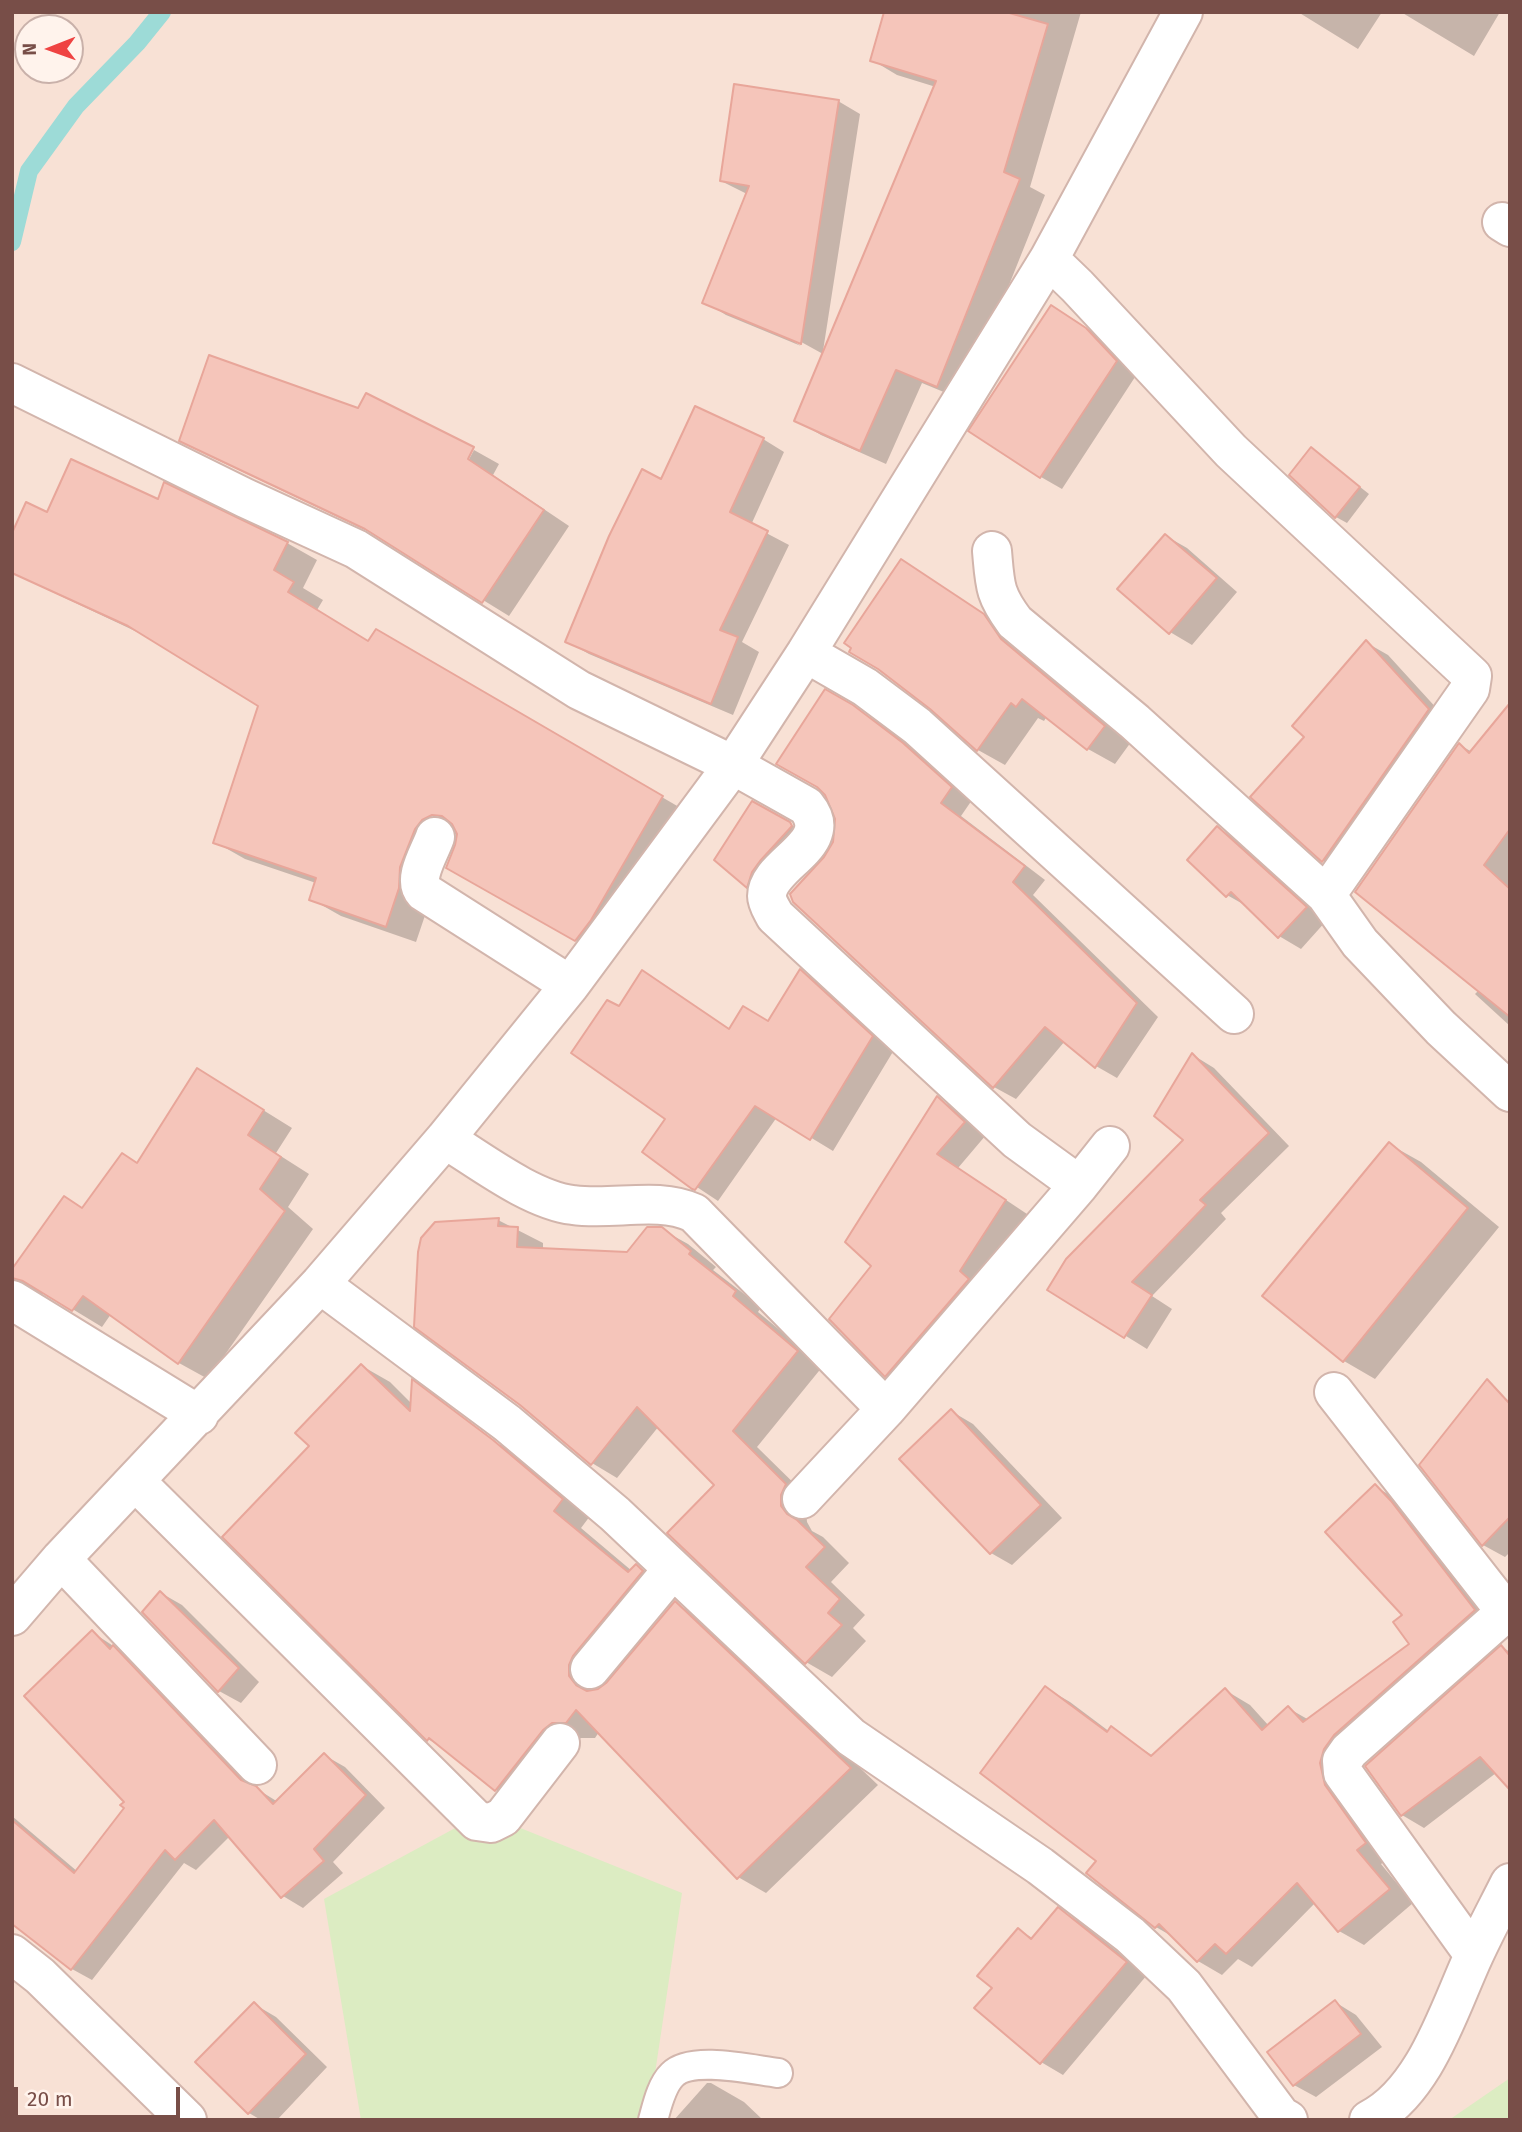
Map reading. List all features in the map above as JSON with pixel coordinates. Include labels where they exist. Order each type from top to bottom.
[{"type":"street","points":[[12,1616],[61,1559],[320,1284],[445,1139],[570,985],[733,765],[806,653],[1049,259],[1183,12]]},
{"type":"street","points":[[1049,259],[1231,451],[1472,676],[1470,689],[1326,895]]},
{"type":"street","points":[[12,383],[245,498],[356,549],[579,690],[733,765],[806,806],[814,815],[816,824],[813,836],[769,886],[767,898],[775,916],[1017,1140],[1079,1185]]},
{"type":"street","points":[[992,551],[1000,601],[1015,621],[1135,722],[1326,895],[1360,943],[1441,1028],[1510,1092]]},
{"type":"street","points":[[806,653],[865,687],[917,726],[1234,1014]]},
{"type":"street","points":[[435,837],[419,879],[419,887],[570,985]]},
{"type":"street","points":[[445,1139],[538,1196],[572,1205],[677,1205],[694,1213],[886,1409]]},
{"type":"street","points":[[803,1499],[886,1409],[1110,1146]]},
{"type":"street","points":[[320,1284],[507,1423],[615,1514],[851,1737],[1040,1866],[1130,1935],[1184,1986],[1281,2116],[1288,2120]]},
{"type":"street","points":[[12,1300],[199,1415]]},
{"type":"street","points":[[1334,1392],[1508,1614],[1349,1751],[1342,1761],[1343,1773],[1474,1955]]},
{"type":"street","points":[[136,1482],[477,1821],[491,1823],[503,1817],[560,1744]]},
{"type":"street","points":[[61,1559],[257,1765]]},
{"type":"street","points":[[590,1669],[673,1569]]},
{"type":"street","points":[[1369,2120],[1384,2112],[1415,2077],[1437,2039],[1510,1883]]},
{"type":"street","points":[[12,1954],[40,1976],[187,2120]]},
{"type":"lane","points":[[653,2120],[659,2098],[673,2074],[697,2064],[778,2073]]},
{"type":"shaded area","points":[[12,12],[1510,12],[1510,2120],[12,2120]]},
{"type":"green space","points":[[483,1813],[682,1893],[648,2120],[361,2120],[324,1899]]},
{"type":"green space","points":[[1510,2078],[1510,2120],[1449,2120]]},
{"type":"building","points":[[884,12],[1006,12],[1048,24],[1004,172],[1020,179],[937,387],[896,370],[860,451],[794,421],[936,81],[870,61]]},
{"type":"building","points":[[734,84],[839,100],[801,344],[702,303],[749,186],[720,181]]},
{"type":"building","points":[[1051,305],[1086,328],[1117,361],[1040,478],[968,431]]},
{"type":"building","points":[[209,355],[358,408],[366,393],[474,447],[468,459],[544,510],[482,603],[365,529],[179,441]]},
{"type":"building","points":[[695,406],[764,438],[730,512],[768,531],[720,630],[738,637],[711,704],[565,642],[609,536],[642,469],[661,479]]},
{"type":"building","points":[[1311,447],[1360,487],[1335,518],[1289,475]]},
{"type":"building","points":[[71,459],[158,499],[164,482],[288,542],[274,570],[294,582],[288,592],[368,641],[376,629],[663,796],[591,920],[575,941],[446,868],[457,834],[452,824],[442,816],[432,815],[422,820],[415,829],[400,867],[399,888],[386,927],[309,900],[316,878],[213,843],[258,706],[128,626],[12,573],[12,533],[26,502],[47,512]]},
{"type":"building","points":[[1165,534],[1217,578],[1169,634],[1117,589]]},
{"type":"building","points":[[901,559],[984,614],[1001,639],[1105,726],[1087,750],[1022,699],[1016,707],[1011,703],[977,751],[930,709],[878,669],[849,652],[851,648],[844,643]]},
{"type":"building","points":[[1366,640],[1429,709],[1322,862],[1250,797],[1304,737],[1292,726]]},
{"type":"building","points":[[825,689],[853,705],[903,743],[952,787],[941,803],[1025,866],[1013,882],[1137,1003],[1095,1068],[1045,1027],[993,1088],[793,902],[790,894],[824,857],[833,842],[835,819],[825,795],[817,787],[776,764]]},
{"type":"building","points":[[1510,703],[1510,829],[1484,865],[1510,889],[1510,1017],[1355,892],[1459,743],[1469,753]]},
{"type":"building","points":[[752,801],[790,822],[792,826],[752,872],[747,888],[714,860]]},
{"type":"building","points":[[1217,826],[1307,907],[1278,938],[1231,892],[1226,897],[1187,860]]},
{"type":"building","points":[[800,969],[873,1036],[810,1140],[755,1106],[695,1190],[692,1189],[642,1152],[665,1119],[571,1053],[607,1000],[619,1006],[642,970],[729,1029],[743,1006],[768,1021]]},
{"type":"building","points":[[1192,1053],[1269,1133],[1200,1200],[1206,1205],[1132,1282],[1152,1295],[1124,1338],[1047,1290],[1066,1259],[1183,1140],[1154,1116]]},
{"type":"building","points":[[197,1068],[264,1110],[248,1135],[281,1157],[260,1189],[285,1211],[178,1364],[83,1296],[72,1311],[23,1281],[12,1278],[12,1269],[64,1196],[82,1208],[122,1153],[137,1163]]},
{"type":"building","points":[[937,1096],[965,1122],[937,1154],[1006,1200],[960,1271],[969,1279],[885,1377],[829,1319],[871,1266],[845,1242]]},
{"type":"building","points":[[1389,1142],[1468,1208],[1343,1362],[1262,1296]]},
{"type":"building","points":[[499,1218],[498,1226],[518,1227],[517,1247],[627,1252],[647,1227],[662,1227],[691,1251],[689,1254],[736,1291],[733,1296],[798,1351],[733,1431],[786,1484],[781,1495],[781,1506],[787,1514],[825,1547],[806,1567],[840,1599],[828,1613],[842,1625],[805,1664],[667,1533],[714,1485],[637,1407],[591,1465],[520,1405],[414,1327],[421,1238],[435,1222]]},
{"type":"building","points":[[361,1364],[410,1411],[412,1379],[493,1440],[563,1499],[554,1511],[628,1572],[636,1564],[643,1571],[573,1656],[569,1665],[569,1676],[576,1685],[587,1691],[598,1689],[606,1683],[675,1601],[851,1768],[737,1879],[576,1710],[566,1723],[552,1723],[543,1730],[495,1791],[429,1738],[427,1741],[222,1537],[309,1446],[295,1433]]},
{"type":"building","points":[[1487,1379],[1510,1404],[1510,1517],[1482,1546],[1419,1465]]},
{"type":"building","points":[[951,1409],[1041,1505],[990,1554],[899,1459]]},
{"type":"building","points":[[1375,1484],[1475,1610],[1334,1735],[1324,1749],[1320,1763],[1325,1785],[1366,1843],[1357,1850],[1390,1889],[1338,1932],[1297,1883],[1226,1954],[1215,1944],[1197,1962],[1159,1924],[1155,1928],[1086,1873],[1096,1861],[980,1773],[1045,1686],[1107,1732],[1111,1726],[1151,1756],[1225,1688],[1262,1730],[1288,1706],[1303,1722],[1409,1644],[1393,1622],[1402,1615],[1325,1532]]},
{"type":"building","points":[[160,1591],[239,1668],[218,1692],[142,1612]]},
{"type":"building","points":[[92,1630],[110,1649],[113,1645],[241,1780],[256,1786],[273,1804],[324,1753],[366,1795],[314,1849],[324,1861],[281,1898],[214,1820],[175,1860],[165,1850],[71,1970],[12,1924],[12,1820],[74,1873],[124,1808],[120,1805],[124,1802],[24,1696]]},
{"type":"building","points":[[1501,1645],[1510,1656],[1510,1790],[1480,1757],[1401,1816],[1365,1766]]},
{"type":"building","points":[[1058,1907],[1127,1962],[1040,2064],[974,2008],[992,1988],[977,1976],[1018,1928],[1031,1939]]},
{"type":"building","points":[[1335,2000],[1361,2034],[1293,2086],[1267,2052]]},
{"type":"building","points":[[254,2002],[306,2054],[248,2114],[195,2062]]},
{"type":"waterway","points":[[12,242],[29,171],[76,106],[137,43],[162,12]]}]
